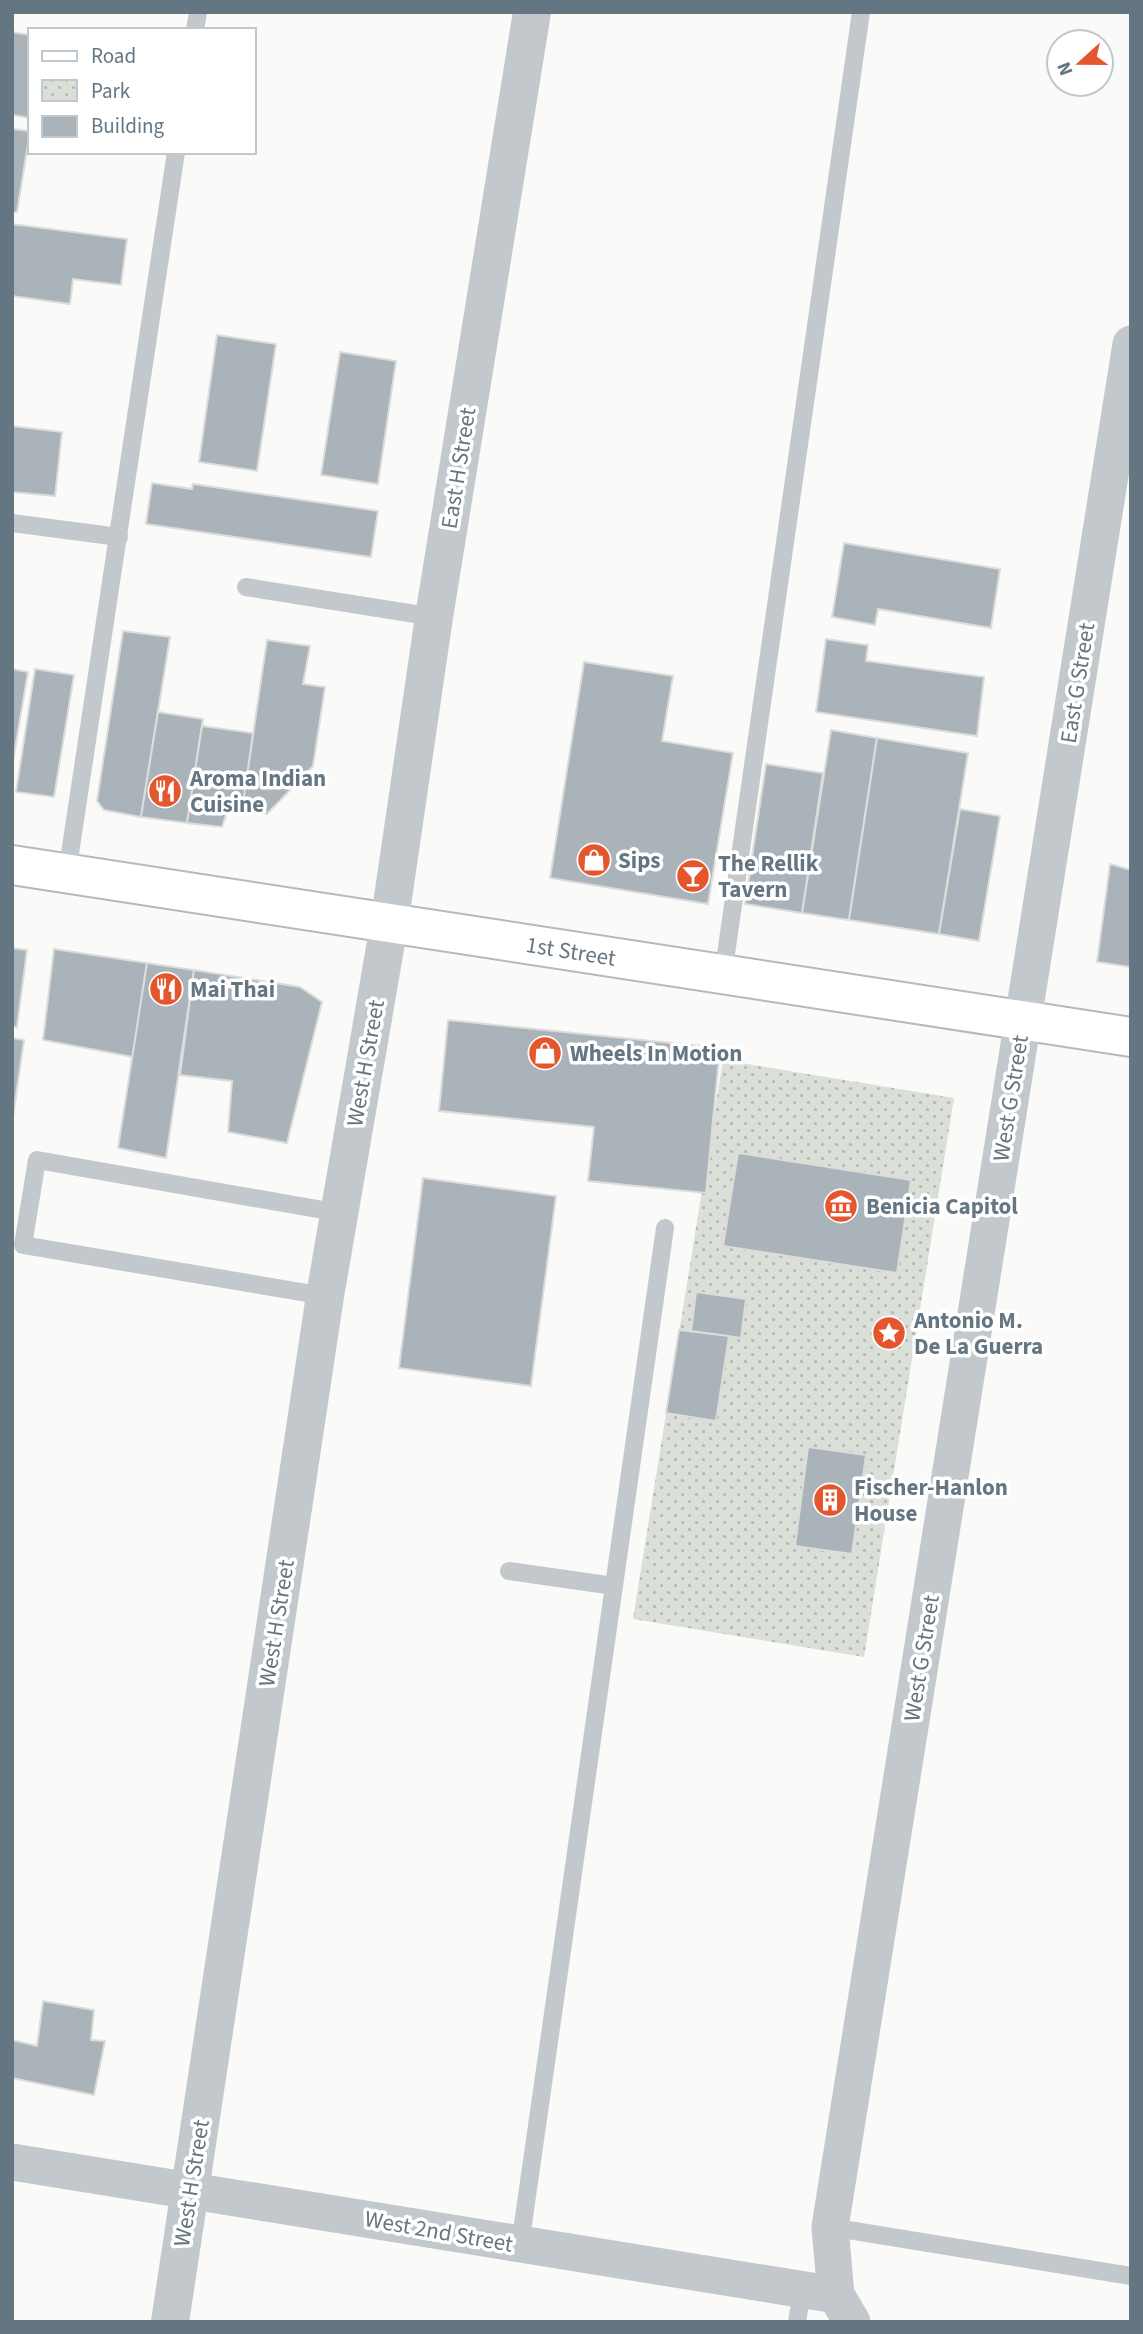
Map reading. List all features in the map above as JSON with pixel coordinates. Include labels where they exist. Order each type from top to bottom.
[{"type":"main road","name":"1st Street","points":[[12,865],[1131,1037]]},
{"type":"street","name":"East H Street","points":[[389,925],[434,617],[532,12]]},
{"type":"street","name":"East G Street","points":[[1022,1021],[1131,344]]},
{"type":"street","name":"West H Street","points":[[170,2322],[325,1296],[389,925]]},
{"type":"street","name":"West G Street","points":[[822,2307],[830,2227],[1022,1021]]},
{"type":"street","name":"West 2nd Street","points":[[12,2162],[191,2189],[520,2245],[822,2307]]},
{"type":"lane","points":[[723,975],[861,12]]},
{"type":"lane","points":[[67,873],[177,154]]},
{"type":"lane","points":[[12,523],[119,537]]},
{"type":"lane","points":[[246,587],[434,617]]},
{"type":"lane","points":[[325,1296],[23,1245],[37,1160],[340,1213]]},
{"type":"lane","points":[[520,2245],[665,1228]]},
{"type":"lane","points":[[509,1571],[614,1586]]},
{"type":"lane","points":[[830,2227],[1131,2276]]},
{"type":"green space","points":[[723,1060],[954,1098],[864,1657],[633,1619]]},
{"type":"building","points":[[12,32],[28,35],[28,118],[12,115]]},
{"type":"building","points":[[12,129],[28,131],[28,143],[17,212],[12,212]]},
{"type":"building","points":[[12,224],[127,239],[121,285],[73,279],[70,304],[12,296]]},
{"type":"building","points":[[217,335],[276,344],[257,471],[199,462]]},
{"type":"building","points":[[340,352],[396,361],[378,484],[321,475]]},
{"type":"building","points":[[12,426],[62,432],[55,496],[12,492]]},
{"type":"building","points":[[152,483],[192,489],[193,484],[378,511],[371,557],[146,524]]},
{"type":"building","points":[[844,543],[1000,569],[991,628],[878,609],[875,625],[832,617]]},
{"type":"building","points":[[123,631],[170,637],[141,817],[104,810],[97,801]]},
{"type":"building","points":[[826,639],[868,645],[866,661],[984,677],[977,736],[816,712]]},
{"type":"building","points":[[267,640],[310,646],[303,684],[325,687],[313,766],[267,814],[242,810]]},
{"type":"building","points":[[584,662],[673,676],[662,741],[733,753],[708,904],[550,878]]},
{"type":"building","points":[[12,669],[28,672],[12,767]]},
{"type":"building","points":[[35,669],[74,675],[54,797],[16,792]]},
{"type":"building","points":[[158,712],[203,719],[187,823],[141,817]]},
{"type":"building","points":[[202,726],[253,733],[242,810],[228,809],[222,827],[187,823]]},
{"type":"building","points":[[831,730],[877,738],[849,920],[802,913]]},
{"type":"building","points":[[877,738],[968,753],[939,934],[849,920]]},
{"type":"building","points":[[766,764],[823,773],[802,913],[745,904]]},
{"type":"building","points":[[960,809],[1000,816],[979,941],[939,934]]},
{"type":"building","points":[[1110,864],[1131,870],[1131,967],[1097,962]]},
{"type":"building","points":[[12,948],[27,950],[17,1027],[12,1026]]},
{"type":"building","points":[[54,949],[147,963],[133,1057],[43,1040]]},
{"type":"building","points":[[147,963],[194,970],[166,1158],[118,1148]]},
{"type":"building","points":[[194,970],[300,987],[322,1002],[287,1143],[228,1132],[232,1081],[180,1075]]},
{"type":"building","points":[[448,1020],[720,1048],[706,1193],[588,1181],[594,1127],[439,1111]]},
{"type":"building","points":[[12,1038],[24,1040],[12,1124]]},
{"type":"building","points":[[738,1153],[911,1180],[897,1273],[723,1246]]},
{"type":"building","points":[[423,1178],[556,1196],[531,1386],[399,1368]]},
{"type":"building","points":[[696,1292],[746,1299],[741,1338],[691,1331]]},
{"type":"building","points":[[679,1330],[729,1336],[716,1421],[666,1413]]},
{"type":"building","name":"Fischer-Hanlon House","points":[[808,1447],[866,1455],[852,1554],[795,1546]]},
{"type":"building","points":[[43,2001],[94,2010],[91,2040],[105,2041],[94,2095],[12,2078],[12,2040],[37,2046]]},
{"type":"place","name":"Aroma Indian Cuisine","points":[[165,791]]},
{"type":"place","name":"Sips","points":[[594,860]]},
{"type":"place","name":"The Rellik Tavern","points":[[693,876]]},
{"type":"place","name":"Mai Thai","points":[[166,989]]},
{"type":"place","name":"Wheels In Motion","points":[[545,1053]]},
{"type":"place","name":"Benicia Capitol","points":[[841,1206]]},
{"type":"place","name":"Antonio M. De La Guerra","points":[[889,1333]]},
{"type":"place","name":"Fischer-Hanlon House","points":[[830,1500]]}]
